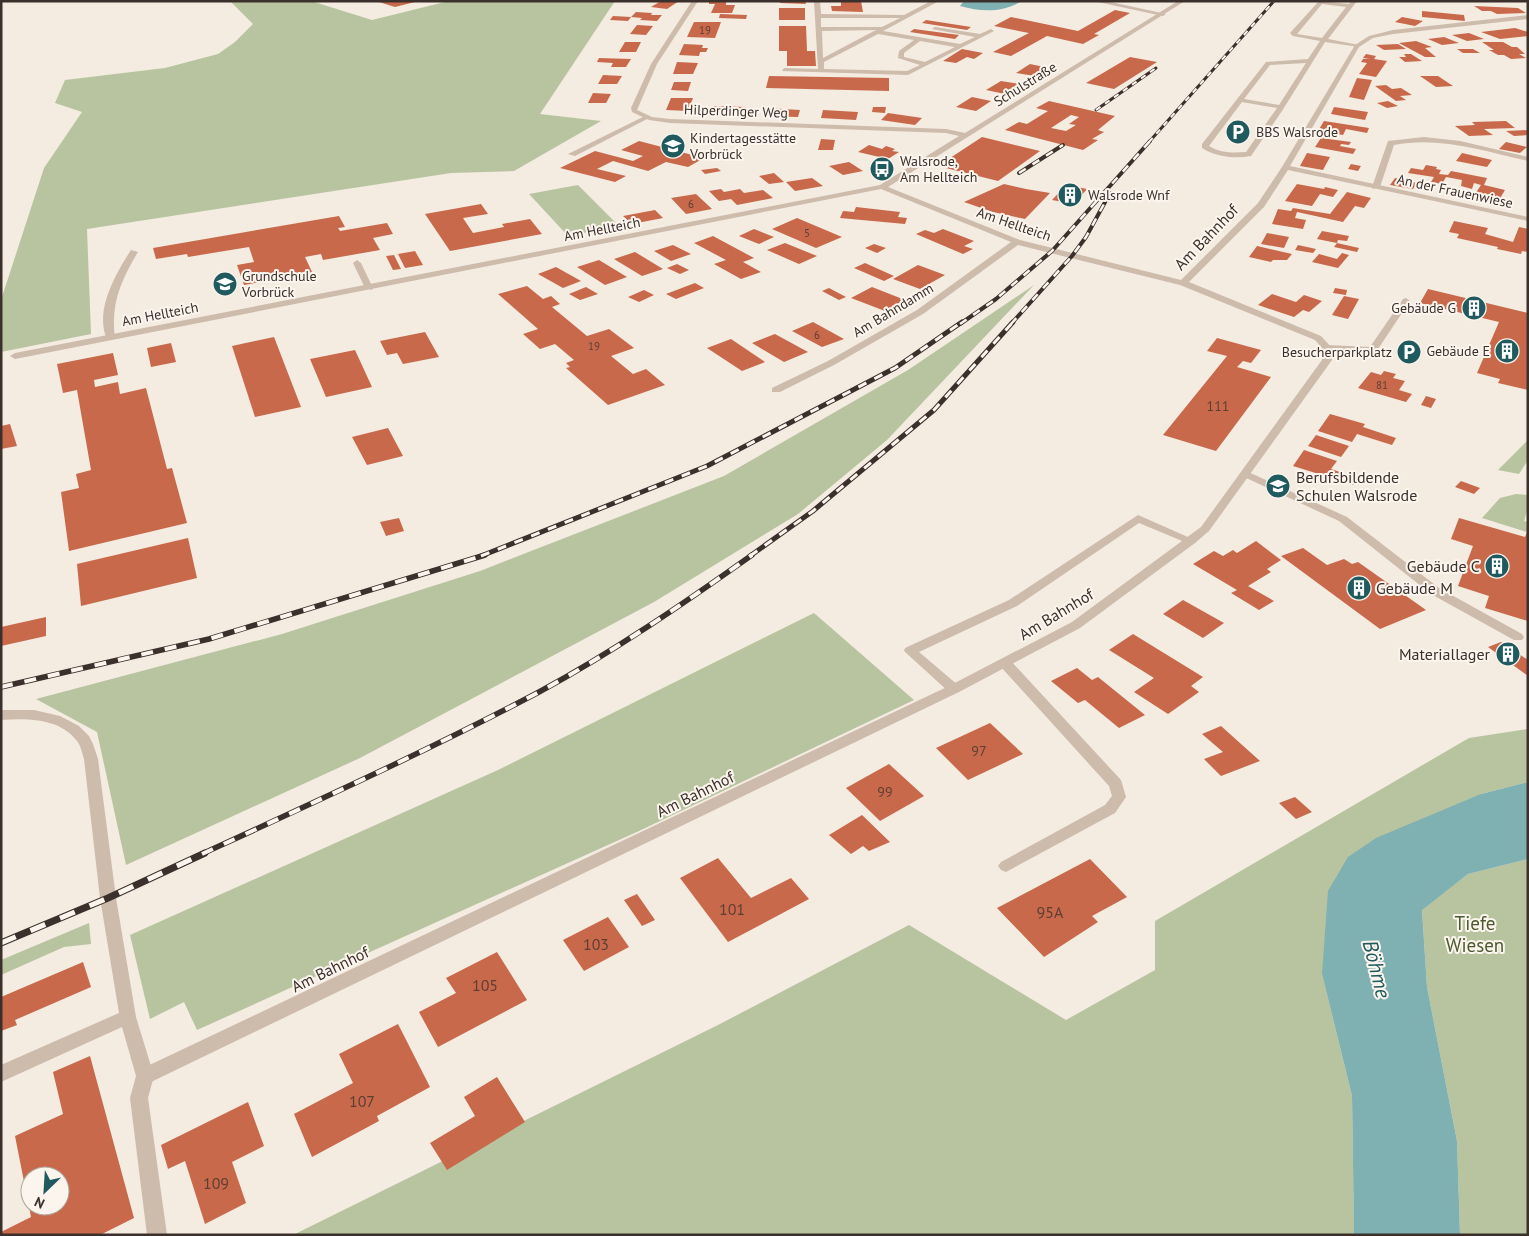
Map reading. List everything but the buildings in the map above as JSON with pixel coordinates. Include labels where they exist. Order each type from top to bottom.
[{"type":"street","points":[[647,117],[634,112],[634,108],[654,64],[695,1]]},
{"type":"street","points":[[817,1],[822,71]]},
{"type":"street","points":[[822,61],[936,1]]},
{"type":"street","points":[[1096,1],[1162,14]]},
{"type":"street","name":"Schulstraße","points":[[882,187],[1182,1]]},
{"type":"street","points":[[1353,4],[1321,2],[1294,33],[1304,38],[1358,46],[1371,37],[1393,32],[1528,17]]},
{"type":"street","points":[[1311,61],[1268,63],[1205,146],[1207,149],[1236,155],[1248,154],[1281,107],[1311,61],[1324,41],[1353,4]]},
{"type":"street","points":[[818,16],[905,16]]},
{"type":"street","points":[[819,28],[879,30],[961,46]]},
{"type":"street","points":[[935,29],[982,36]]},
{"type":"street","points":[[784,70],[908,73],[992,31]]},
{"type":"street","points":[[919,39],[901,52],[901,58],[925,64]]},
{"type":"street","name":"Am Bahnhof","points":[[145,1076],[1005,663],[1076,625],[1191,541],[1204,529],[1246,474],[1327,360],[1327,348],[1318,338],[1183,283],[1261,204],[1286,168],[1358,46]]},
{"type":"street","points":[[1239,100],[1281,107]]},
{"type":"street","points":[[572,154],[647,117]]},
{"type":"street","name":"Hilperdinger Weg","points":[[647,117],[700,122],[946,131],[965,135]]},
{"type":"street","name":"An der Frauenwiese","points":[[1376,187],[1391,142],[1404,139],[1443,142],[1528,159]]},
{"type":"street","name":"An der Frauenwiese","points":[[1286,168],[1528,219]]},
{"type":"street","name":"Am Hellteich","points":[[15,356],[882,187],[1017,242],[1183,283]]},
{"type":"street","name":"Am Bahndamm","points":[[776,390],[831,363],[920,312],[1017,242]]},
{"type":"street","points":[[110,338],[107,323],[119,274],[134,252]]},
{"type":"street","points":[[357,262],[369,288]]},
{"type":"street","points":[[1327,348],[1372,350],[1406,301]]},
{"type":"street","points":[[1246,474],[1343,519],[1435,591],[1518,637]]},
{"type":"street","points":[[954,689],[910,651],[1013,603],[1138,518],[1191,541]]},
{"type":"street","points":[[1005,663],[1116,784],[1119,797],[1110,809],[1006,866]]},
{"type":"street","points":[[1,715],[46,716],[66,724],[83,737],[91,759],[108,898],[128,1017],[145,1076],[139,1098],[157,1235]]},
{"type":"street","points":[[1,1074],[128,1017]]},
{"type":"green space","points":[[230,1],[311,1],[372,20],[449,1],[615,1],[540,114],[601,121],[514,171],[451,173],[87,229],[91,334],[1,352],[1,300],[44,168],[82,112],[55,103],[65,80],[165,68],[218,54],[235,42],[253,24]]},
{"type":"green space","points":[[578,185],[619,226],[568,236],[529,194]]},
{"type":"green space","points":[[1034,285],[887,440],[798,514],[654,602],[360,758],[126,865],[97,732],[36,699],[282,634],[480,571],[724,476],[908,370]]},
{"type":"green space","points":[[1528,440],[1528,460],[1519,474],[1498,470]]},
{"type":"green space","points":[[1516,494],[1528,495],[1528,508],[1524,521],[1528,522],[1527,532],[1482,518],[1500,498]]},
{"type":"green space","points":[[814,613],[914,700],[639,831],[197,1030],[184,1002],[150,1019],[130,935],[498,770]]},
{"type":"green space","points":[[1528,729],[1528,782],[1481,794],[1322,974],[1352,1096],[1354,1235],[293,1235],[718,1025],[909,925],[1066,1020],[1155,970],[1155,921],[1469,738]]},
{"type":"green space","name":"Tiefe Wiesen","points":[[1528,859],[1528,1235],[1460,1235],[1457,1141],[1427,987],[1422,909],[1468,874]]},
{"type":"green space","points":[[89,923],[91,944],[64,947],[1,975],[1,960]]},
{"type":"water","points":[[964,1],[1022,1],[1007,8],[991,10],[960,6]]},
{"type":"water","name":"Böhme","points":[[1528,782],[1528,859],[1468,874],[1422,910],[1427,987],[1457,1141],[1460,1235],[1354,1235],[1352,1096],[1322,974],[1328,891],[1348,857],[1376,838],[1481,794]]},
{"type":"railway","points":[[1149,142],[1274,1]]},
{"type":"railway","points":[[1096,110],[1156,68]]},
{"type":"railway","points":[[960,324],[996,299],[1052,251],[1150,141]]},
{"type":"railway","points":[[1019,173],[1063,145]]},
{"type":"railway","points":[[1011,324],[1072,256],[1086,237],[1110,193]]},
{"type":"railway","points":[[481,556],[707,466],[895,368],[962,322]]},
{"type":"railway","points":[[750,556],[813,511],[934,410],[1013,322]]},
{"type":"railway","points":[[1,687],[209,639],[485,555]]},
{"type":"railway","points":[[202,854],[414,755],[539,692],[594,661],[647,627],[752,555]]},
{"type":"railway","points":[[1,943],[108,898],[205,853]]},
{"type":"place","name":"BBS Walsrode","points":[[1238,132]]},
{"type":"place","name":"Kindertagesstätte Vorbrück","points":[[673,146]]},
{"type":"place","name":"Walsrode, Am Hellteich","points":[[882,169]]},
{"type":"place","name":"Walsrode Wnf","points":[[1070,195]]},
{"type":"place","name":"Grundschule Vorbrück","points":[[225,284]]},
{"type":"place","name":"Gebäude G","points":[[1474,308]]},
{"type":"place","name":"Gebäude E","points":[[1507,351]]},
{"type":"place","name":"Besucherparkplatz","points":[[1409,352]]},
{"type":"place","name":"Berufsbildende Schulen Walsrode","points":[[1278,486]]},
{"type":"place","name":"Gebäude C","points":[[1497,566]]},
{"type":"place","name":"Gebäude M","points":[[1359,588]]},
{"type":"place","name":"Materiallager","points":[[1508,654]]}]
